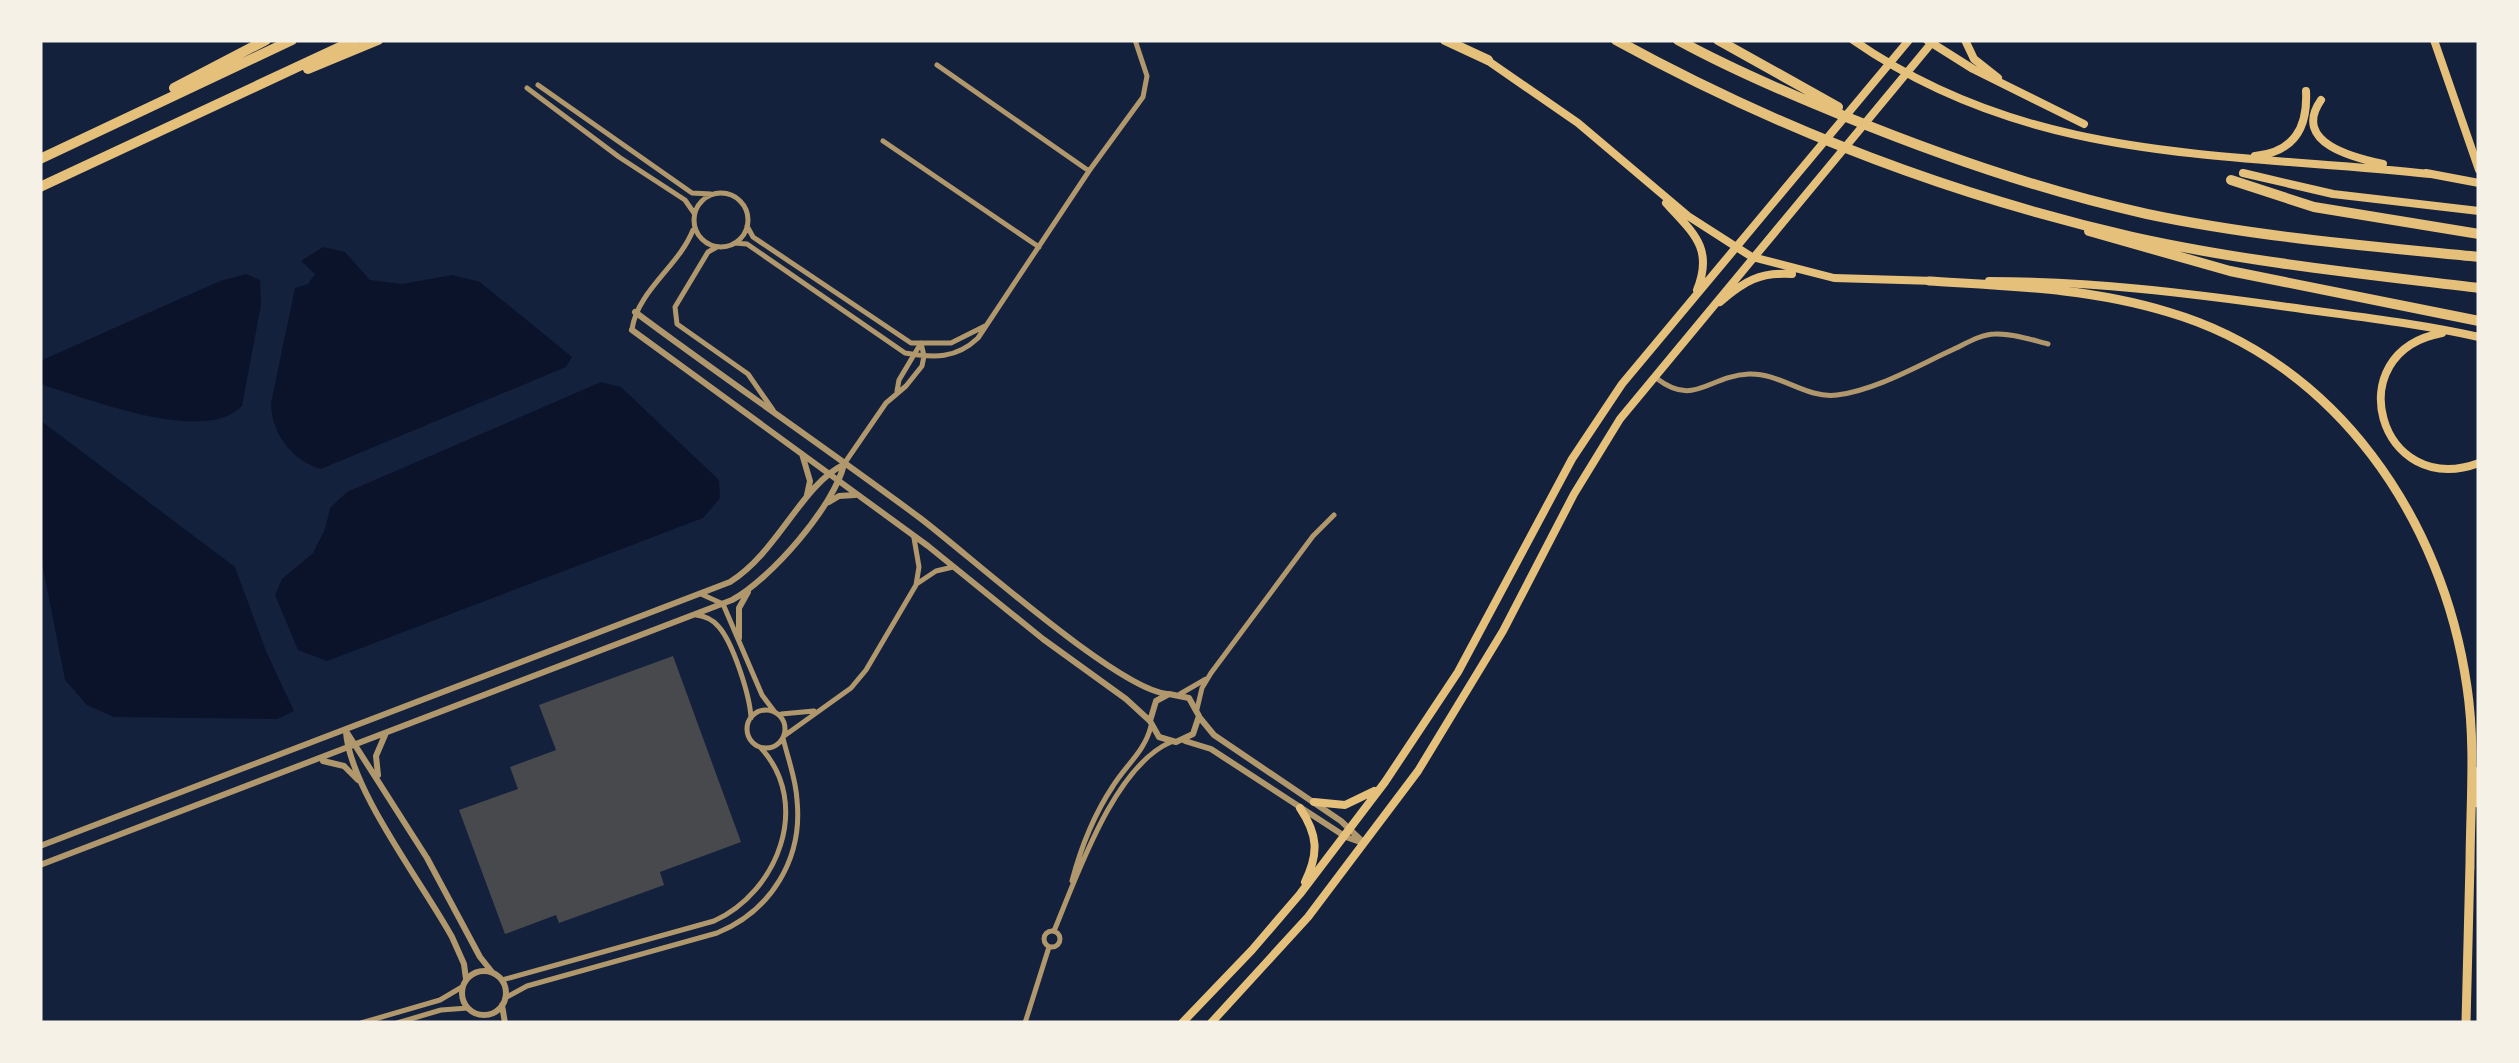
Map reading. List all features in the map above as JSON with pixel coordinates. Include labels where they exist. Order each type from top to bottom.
[{"type":"highway","points":[[40,157],[266,40]]},
{"type":"highway","points":[[40,157],[292,40]]},
{"type":"highway","points":[[40,188],[355,40]]},
{"type":"highway","points":[[178,123],[378,40]]},
{"type":"highway","points":[[1444,40],[1488,60]]},
{"type":"highway","points":[[1678,40],[1884,132],[2003,174],[2145,213],[2228,227],[2479,257]]},
{"type":"highway","points":[[1718,40],[1826,105]]},
{"type":"highway","points":[[1619,41],[1801,129],[1946,184],[2174,257],[2479,321]]},
{"type":"highway","points":[[2232,180],[2332,210],[2479,234]]},
{"type":"highway","points":[[1946,184],[2151,240],[2479,288]]},
{"type":"highway","points":[[1928,281],[2090,294],[2188,318],[2246,345],[2315,392],[2370,452],[2428,544],[2454,620],[2470,718],[2466,1023]]},
{"type":"highway","points":[[2470,868],[2479,771]]},
{"type":"main road","points":[[1454,40],[1556,106],[1688,216],[1735,248],[1752,258],[1817,276]]},
{"type":"main road","points":[[1182,1023],[1300,894],[1386,782],[1475,643],[1595,422],[1622,384],[1910,40]]},
{"type":"main road","points":[[1965,40],[1974,59],[2022,95]]},
{"type":"main road","points":[[2434,40],[2479,170]]},
{"type":"main road","points":[[1212,1023],[1285,944],[1364,844],[1441,735],[1503,631],[1591,464],[1654,376],[1930,41],[2022,95],[2084,124]]},
{"type":"main road","points":[[1856,42],[1921,81],[1998,113],[2066,135],[2129,147],[2430,174]]},
{"type":"main road","points":[[2215,156],[2252,156],[2284,149],[2301,131],[2306,91]]},
{"type":"main road","points":[[2321,100],[2314,122],[2319,136],[2330,147],[2354,158],[2479,183]]},
{"type":"main road","points":[[2243,173],[2333,194],[2479,211]]},
{"type":"main road","points":[[1644,178],[1696,236],[1703,251],[1703,275],[1692,302]]},
{"type":"main road","points":[[1706,315],[1743,282],[1756,276],[1817,276],[2123,285],[2479,337]]},
{"type":"main road","points":[[2456,332],[2423,337],[2403,349],[2384,380],[2381,416],[2388,435],[2404,454],[2416,461],[2453,470],[2479,463]]},
{"type":"main road","points":[[1314,802],[1352,803],[1386,782]]},
{"type":"main road","points":[[1300,808],[1317,844],[1300,894]]},
{"type":"street","points":[[775,412],[748,374],[677,324],[675,307],[708,252],[735,243],[748,244],[906,353],[953,355],[970,346],[988,324],[1144,97],[1148,76],[1135,40]]},
{"type":"street","points":[[937,65],[1090,171]]},
{"type":"street","points":[[538,84],[692,193],[736,197],[747,211],[747,226],[753,237],[911,343],[951,343],[988,324]]},
{"type":"street","points":[[528,88],[619,157],[685,200],[694,213]]},
{"type":"street","points":[[883,141],[1039,246]]},
{"type":"street","points":[[711,194],[694,213],[688,244],[635,312],[632,330],[914,536],[1043,639],[1126,698],[1159,737],[1171,742]]},
{"type":"street","points":[[735,243],[747,226]]},
{"type":"street","points":[[694,227],[700,239],[717,247]]},
{"type":"street","points":[[635,312],[1145,689],[1180,694],[1196,687],[1211,673]]},
{"type":"street","points":[[1654,376],[1673,392],[1694,392],[1725,377],[1752,374],[1777,378],[1817,396],[1840,395],[1994,334],[2048,344]]},
{"type":"street","points":[[739,638],[738,608],[774,570],[840,484],[844,464],[896,391],[912,354],[922,343]]},
{"type":"street","points":[[896,391],[906,386],[922,366],[922,343]]},
{"type":"street","points":[[801,453],[810,481],[804,503]]},
{"type":"street","points":[[40,846],[730,582],[754,565],[827,473],[844,464]]},
{"type":"street","points":[[820,509],[839,496],[856,495]]},
{"type":"street","points":[[1182,741],[1193,734],[1202,688],[1211,673],[1313,536],[1334,515]]},
{"type":"street","points":[[761,748],[772,748],[858,681],[916,584],[919,567],[914,536]]},
{"type":"street","points":[[916,584],[936,571],[954,567]]},
{"type":"street","points":[[40,864],[696,615],[751,590]]},
{"type":"street","points":[[478,1014],[495,1012],[527,986],[717,933],[758,908],[784,875],[797,827],[796,789],[784,737],[785,725],[762,696],[723,604],[700,594]]},
{"type":"street","points":[[502,980],[714,921],[746,901],[773,866],[784,829],[781,785],[770,760],[748,734],[750,702],[724,633],[712,620],[696,615]]},
{"type":"street","points":[[1067,899],[1095,816],[1120,774],[1143,748],[1156,701],[1168,694]]},
{"type":"street","points":[[1180,694],[1189,698],[1214,735],[1314,802],[1348,833]]},
{"type":"street","points":[[751,718],[763,710],[817,711]]},
{"type":"street","points":[[346,730],[427,858],[480,957],[502,980],[505,1023]]},
{"type":"street","points":[[346,730],[347,749],[361,784],[462,958],[463,1001],[486,1023]]},
{"type":"street","points":[[382,785],[376,756],[386,734]]},
{"type":"street","points":[[1054,931],[1111,807],[1145,758],[1171,742],[1210,749],[1364,844]]},
{"type":"street","points":[[312,762],[339,763],[361,784]]},
{"type":"street","points":[[1026,1023],[1049,947],[1059,942],[1054,931],[1043,937],[1049,947]]},
{"type":"street","points":[[362,1023],[440,1000],[476,972],[492,972]]},
{"type":"street","points":[[398,1023],[441,1010],[468,1008]]},
{"type":"water","points":[[323,247],[345,252],[370,280],[402,284],[452,275],[480,282],[572,357],[566,367],[321,469],[311,465],[292,453],[279,435],[271,403],[295,288],[308,284],[315,274],[301,261]]},
{"type":"water","points":[[246,274],[260,280],[261,305],[242,406],[224,417],[201,421],[144,415],[40,384],[40,361],[220,281]]},
{"type":"water","points":[[601,382],[621,387],[719,480],[720,498],[703,518],[327,661],[298,650],[275,595],[282,579],[313,553],[330,508],[347,492]]},
{"type":"water","points":[[40,420],[235,567],[266,651],[294,711],[277,719],[114,717],[87,705],[65,680],[40,553]]},
{"type":"building","points":[[673,656],[741,842],[660,872],[664,885],[559,923],[556,915],[505,934],[459,810],[518,789],[510,767],[556,750],[539,705]]}]
